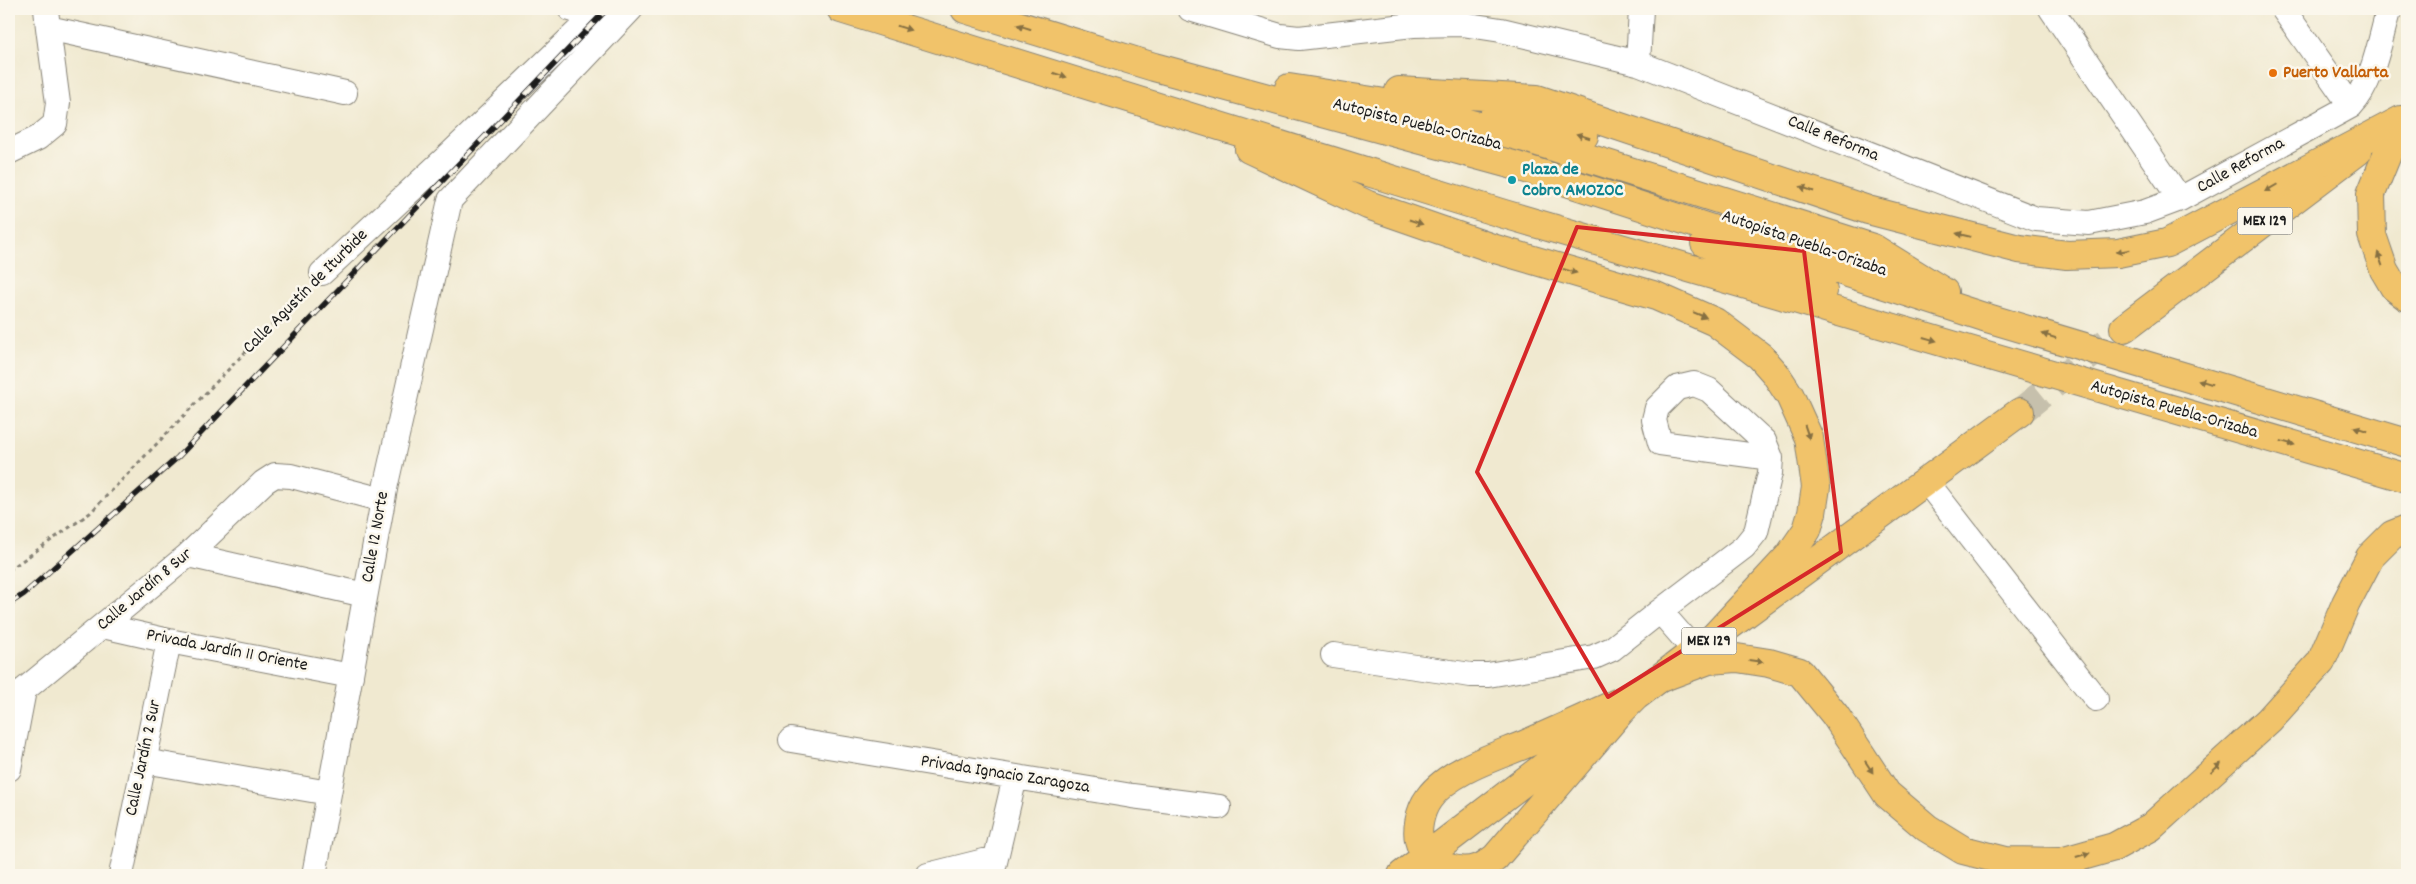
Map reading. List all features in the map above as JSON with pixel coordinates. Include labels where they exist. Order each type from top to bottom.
[{"type":"main road","name":"Autopista Puebla-Orizaba","points":[[841,9],[1097,86],[1504,214],[2407,478]]},
{"type":"main road","name":"Autopista Puebla-Orizaba","points":[[965,9],[1154,67],[1518,166],[1984,317],[2407,442]]},
{"type":"main road","name":"Autopista Puebla-Orizaba","points":[[1154,67],[1399,91],[1531,119],[1729,183],[1873,248],[1984,317]]},
{"type":"main road","name":"Autopista Puebla-Orizaba","points":[[1154,67],[1398,105],[1525,138],[1873,248]]},
{"type":"main road","name":"Autopista Puebla-Orizaba","points":[[1097,86],[1238,109],[1385,146],[1679,232],[1849,303],[1883,325]]},
{"type":"main road","points":[[1097,86],[1229,139],[1368,206],[1492,248],[1656,296],[1715,322],[1760,356],[1790,396],[1809,438],[1816,487],[1812,513],[1807,530],[1789,556],[1704,644]]},
{"type":"main road","points":[[1399,91],[1537,99],[1868,210],[2019,249],[2067,255],[2118,253],[2167,243],[2404,117]]},
{"type":"main road","points":[[2404,117],[2370,194],[2372,235],[2384,270],[2394,287],[2407,298]]},
{"type":"main road","name":"MEX 129","points":[[2124,328],[2404,117]]},
{"type":"main road","name":"MEX 129","points":[[1402,875],[1704,644],[2020,412]]},
{"type":"main road","points":[[1649,686],[1495,858],[1479,868],[1459,870],[1440,865],[1422,849],[1419,836],[1420,813],[1429,798],[1443,784],[1473,767],[1649,686],[1709,660],[1737,658],[1769,663],[1800,672],[1835,715],[1887,794],[1927,828],[1963,850],[2006,861],[2061,862],[2114,847],[2152,827],[2269,720],[2321,662],[2346,603],[2370,557],[2392,535],[2407,529]]},
{"type":"street","points":[[570,9],[598,12]]},
{"type":"street","name":"Calle 12 Norte","points":[[314,875],[383,500],[450,200],[631,9]]},
{"type":"street","name":"Calle Reforma","points":[[1190,9],[1280,36],[1299,38],[1413,25],[1462,24],[1501,30],[1638,62],[2036,219],[2089,223],[2145,212],[2180,199],[2351,106],[2361,96],[2367,84],[2388,12],[2391,9]]},
{"type":"street","points":[[1638,62],[1642,9]]},
{"type":"street","points":[[2051,9],[2180,199]]},
{"type":"street","points":[[2283,9],[2351,106]]},
{"type":"street","name":"Calle Agustín de Iturbide","points":[[322,273],[598,12]]},
{"type":"street","points":[[9,152],[38,138],[55,124],[58,103],[47,19],[345,94]]},
{"type":"street","points":[[1333,655],[1471,675],[1488,675],[1594,657],[1612,649],[1744,547],[1756,532],[1770,473],[1771,458],[1764,441],[1709,390],[1694,384],[1677,388],[1657,408],[1654,420],[1660,443],[1771,458]]},
{"type":"street","name":"Calle Jardín 8 Sur","points":[[16,695],[188,555],[264,482],[275,475],[291,476],[383,500]]},
{"type":"street","points":[[1926,481],[2096,699]]},
{"type":"street","points":[[188,555],[366,595]]},
{"type":"street","points":[[1660,611],[1704,644]]},
{"type":"street","name":"Privada Jardín 11 Oriente","points":[[103,626],[169,641],[351,676]]},
{"type":"street","name":"Calle Jardín 2 Sur","points":[[121,875],[169,641]]},
{"type":"street","points":[[9,769],[16,695]]},
{"type":"street","name":"Privada Ignacio Zaragoza","points":[[791,740],[1015,777],[1218,807]]},
{"type":"street","points":[[144,761],[329,793]]},
{"type":"street","points":[[928,875],[994,867],[1015,777]]},
{"type":"path","name":"Calle Agustín de Iturbide","points":[[9,570],[90,513],[322,273]]},
{"type":"highlighted area","points":[[1577,227],[1804,251],[1841,552],[1608,697],[1477,472]]},
{"type":"tunnel","points":[[2020,412],[2124,328]]},
{"type":"railway","points":[[9,604],[24,594],[178,457],[607,9]]},
{"type":"place","name":"Puerto Vallarta","points":[[2273,73]]},
{"type":"place","name":"Plaza de Cobro AMOZOC","points":[[1512,180]]}]
